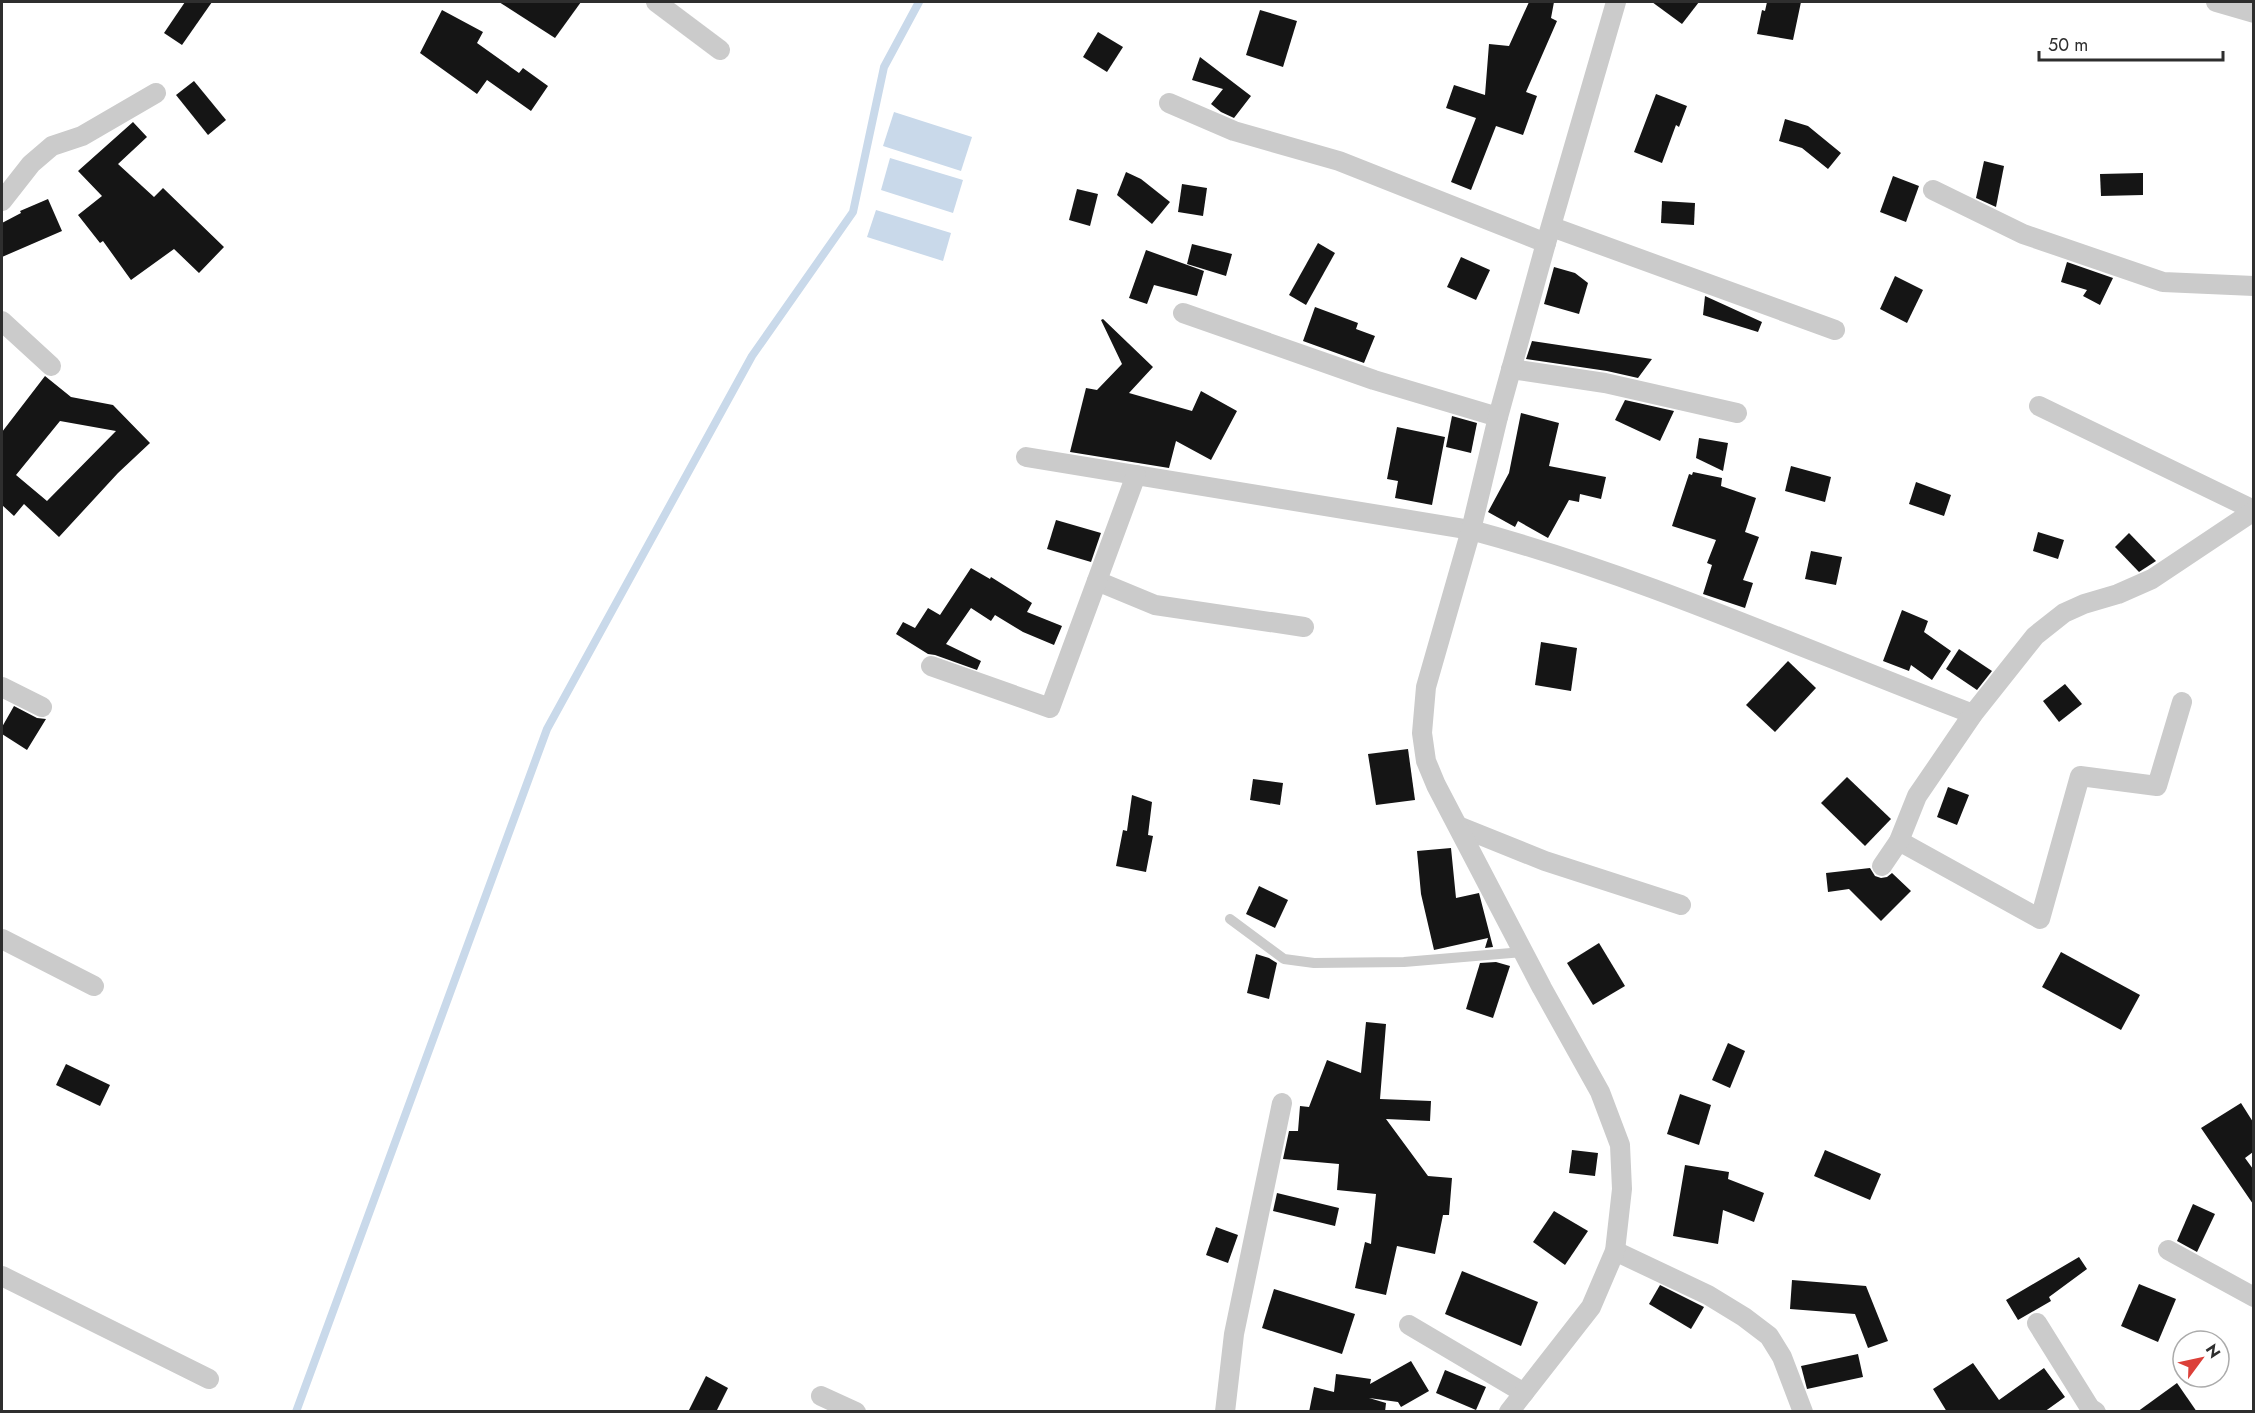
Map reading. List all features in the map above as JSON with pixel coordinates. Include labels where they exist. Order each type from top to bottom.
[{"type":"street","points":[[656,2],[720,50]]},
{"type":"street","points":[[1509,1412],[1591,1307],[1614,1251],[1622,1189],[1620,1144],[1600,1092],[1436,785],[1426,761],[1422,733],[1426,687],[1471,530],[1511,369],[1616,2]]},
{"type":"street","points":[[2216,2],[2253,13]]},
{"type":"street","points":[[2,201],[31,164],[52,146],[82,136],[156,93]]},
{"type":"street","points":[[1169,103],[1234,131],[1339,162],[1835,330]]},
{"type":"street","points":[[1933,190],[2023,234],[2163,282],[2253,286]]},
{"type":"street","points":[[1183,313],[1374,380],[1498,417]]},
{"type":"street","points":[[2,321],[51,366]]},
{"type":"street","points":[[1511,369],[1605,383],[1737,412]]},
{"type":"street","points":[[2039,406],[2253,511]]},
{"type":"street","points":[[1026,458],[1471,530],[1539,548],[1746,624],[1973,714]]},
{"type":"street","points":[[931,666],[1050,708],[1136,475]]},
{"type":"street","points":[[1882,866],[1899,842],[1917,796],[1973,714],[2035,636],[2064,613],[2118,594],[2151,579],[2253,511]]},
{"type":"street","points":[[1097,581],[1155,604],[1304,627]]},
{"type":"street","points":[[2,687],[42,707]]},
{"type":"street","points":[[1899,842],[2040,919],[2080,776],[2157,786],[2182,702]]},
{"type":"street","points":[[1458,826],[1545,861],[1681,905]]},
{"type":"street","points":[[2,939],[94,986]]},
{"type":"street","points":[[1226,1412],[1234,1334],[1282,1103]]},
{"type":"street","points":[[2168,1250],[2253,1297]]},
{"type":"street","points":[[1614,1251],[1708,1295],[1769,1336],[1782,1357],[1803,1412]]},
{"type":"street","points":[[2,1276],[209,1379]]},
{"type":"street","points":[[2037,1323],[2090,1407],[2096,1412]]},
{"type":"street","points":[[1409,1325],[1524,1393]]},
{"type":"street","points":[[822,1396],[856,1412]]},
{"type":"lane","points":[[1230,919],[1284,959],[1314,963],[1404,962],[1524,952]]},
{"type":"water","points":[[894,112],[972,137],[961,171],[883,146]]},
{"type":"water","points":[[890,158],[963,180],[953,213],[881,190]]},
{"type":"water","points":[[876,210],[951,233],[943,261],[867,237]]},
{"type":"building","points":[[185,2],[212,2],[182,45],[164,33]]},
{"type":"building","points":[[499,2],[581,2],[555,38]]},
{"type":"building","points":[[1529,2],[1554,2],[1551,18],[1557,21],[1526,92],[1537,96],[1523,135],[1496,126],[1471,190],[1451,182],[1476,118],[1446,108],[1454,85],[1485,95],[1489,44],[1509,46]]},
{"type":"building","points":[[1652,2],[1699,2],[1682,24]]},
{"type":"building","points":[[1767,2],[1801,2],[1793,40],[1757,34],[1762,10],[1765,11]]},
{"type":"building","points":[[442,10],[483,32],[477,43],[519,73],[523,68],[548,86],[531,111],[487,80],[477,94],[420,53]]},
{"type":"building","points":[[1260,10],[1297,21],[1283,67],[1246,55]]},
{"type":"building","points":[[1098,32],[1123,47],[1107,72],[1083,57]]},
{"type":"building","points":[[1200,57],[1251,96],[1234,118],[1211,104],[1223,89],[1192,80]]},
{"type":"building","points":[[194,81],[226,120],[208,135],[176,95]]},
{"type":"building","points":[[1656,94],[1687,106],[1679,127],[1676,125],[1662,163],[1634,152]]},
{"type":"building","points":[[1785,119],[1808,126],[1841,153],[1828,169],[1802,148],[1779,141]]},
{"type":"building","points":[[133,122],[147,137],[118,164],[154,197],[163,188],[224,247],[199,273],[174,249],[131,280],[103,241],[100,243],[78,215],[102,196],[78,171]]},
{"type":"building","points":[[1984,161],[2004,166],[1996,207],[1976,198]]},
{"type":"building","points":[[1126,172],[1141,179],[1170,202],[1152,224],[1117,195]]},
{"type":"building","points":[[2143,173],[2143,195],[2101,196],[2100,174]]},
{"type":"building","points":[[1893,176],[1919,186],[1906,222],[1880,212]]},
{"type":"building","points":[[1182,184],[1207,188],[1203,216],[1178,212]]},
{"type":"building","points":[[1077,189],[1098,194],[1090,226],[1069,220]]},
{"type":"building","points":[[48,199],[62,231],[2,257],[2,223],[21,213],[20,211]]},
{"type":"building","points":[[1662,201],[1695,203],[1694,225],[1661,223]]},
{"type":"building","points":[[1318,243],[1335,253],[1306,305],[1289,295]]},
{"type":"building","points":[[1192,244],[1232,254],[1226,276],[1187,264]]},
{"type":"building","points":[[1146,250],[1204,271],[1197,296],[1154,285],[1147,304],[1129,298]]},
{"type":"building","points":[[1461,257],[1490,270],[1476,300],[1447,287]]},
{"type":"building","points":[[2067,262],[2113,278],[2100,305],[2083,296],[2087,290],[2061,282]]},
{"type":"building","points":[[1554,267],[1575,273],[1588,283],[1579,314],[1544,304]]},
{"type":"building","points":[[1895,276],[1923,290],[1907,323],[1880,309]]},
{"type":"building","points":[[1705,296],[1762,322],[1758,332],[1703,315]]},
{"type":"building","points":[[1315,307],[1358,323],[1356,329],[1375,336],[1364,363],[1303,341]]},
{"type":"building","points":[[1103,319],[1153,367],[1129,393],[1192,411],[1201,391],[1237,411],[1211,460],[1176,441],[1169,468],[1070,452],[1086,388],[1097,390],[1122,364],[1101,320]]},
{"type":"building","points":[[1532,341],[1652,359],[1638,378],[1526,359]]},
{"type":"building","points":[[45,376],[71,397],[113,405],[150,443],[118,473],[59,537],[24,504],[14,516],[2,505],[2,432]],"holes":[[[60,421],[116,431],[47,501],[16,475]]]},
{"type":"building","points":[[1625,400],[1674,411],[1660,441],[1615,420]]},
{"type":"building","points":[[1521,413],[1559,423],[1549,466],[1606,477],[1601,499],[1580,494],[1579,502],[1569,500],[1548,538],[1518,521],[1515,527],[1488,512],[1509,473]]},
{"type":"building","points":[[1452,416],[1477,423],[1471,453],[1446,447]]},
{"type":"building","points":[[1397,427],[1445,437],[1432,505],[1395,498],[1398,481],[1387,479]]},
{"type":"building","points":[[1699,438],[1728,443],[1723,471],[1696,458]]},
{"type":"building","points":[[1791,466],[1831,477],[1825,502],[1785,491]]},
{"type":"building","points":[[1693,472],[1722,478],[1721,486],[1756,498],[1745,532],[1759,537],[1743,580],[1753,583],[1745,608],[1703,594],[1712,565],[1707,563],[1716,540],[1672,526],[1689,474],[1692,475]]},
{"type":"building","points":[[1916,482],[1951,495],[1944,516],[1909,504]]},
{"type":"building","points":[[1056,520],[1101,533],[1091,562],[1047,549]]},
{"type":"building","points":[[2038,532],[2064,540],[2058,559],[2033,551]]},
{"type":"building","points":[[2129,533],[2156,561],[2139,572],[2115,547]]},
{"type":"building","points":[[1811,551],[1842,557],[1836,585],[1805,579]]},
{"type":"building","points":[[971,568],[990,579],[991,577],[1032,603],[1027,612],[1062,626],[1054,645],[1023,632],[995,615],[991,621],[971,608],[946,644],[981,661],[977,670],[928,654],[896,634],[903,622],[915,628],[928,608],[940,615]]},
{"type":"building","points":[[1902,610],[1928,621],[1924,632],[1951,651],[1932,680],[1911,665],[1909,671],[1883,661]]},
{"type":"building","points":[[1541,642],[1577,648],[1571,691],[1535,685]]},
{"type":"building","points":[[1959,649],[1992,671],[1977,690],[1946,669]]},
{"type":"building","points":[[1788,661],[1816,688],[1775,732],[1746,705]]},
{"type":"building","points":[[2065,684],[2082,704],[2059,722],[2043,701]]},
{"type":"building","points":[[14,706],[37,718],[46,719],[27,750],[2,734],[2,727]]},
{"type":"building","points":[[1408,749],[1415,800],[1376,805],[1368,754]]},
{"type":"building","points":[[1847,777],[1891,819],[1865,846],[1821,803]]},
{"type":"building","points":[[1253,779],[1283,783],[1280,805],[1250,800]]},
{"type":"building","points":[[1948,787],[1969,795],[1957,825],[1937,817]]},
{"type":"building","points":[[1132,795],[1152,802],[1148,835],[1153,836],[1146,872],[1116,866],[1123,830],[1127,831]]},
{"type":"building","points":[[1451,848],[1456,898],[1479,893],[1493,947],[1485,948],[1488,938],[1434,950],[1421,894],[1417,851]]},
{"type":"building","points":[[1870,868],[1875,876],[1881,878],[1892,873],[1911,891],[1881,921],[1849,889],[1828,892],[1826,873]]},
{"type":"building","points":[[1259,886],[1288,900],[1275,928],[1246,914]]},
{"type":"building","points":[[1599,943],[1625,986],[1593,1005],[1567,963]]},
{"type":"building","points":[[2061,952],[2140,995],[2121,1030],[2042,987]]},
{"type":"building","points":[[1256,954],[1277,963],[1269,999],[1247,993]]},
{"type":"building","points":[[1496,962],[1510,966],[1493,1018],[1466,1009],[1480,963]]},
{"type":"building","points":[[1366,1022],[1386,1024],[1380,1099],[1431,1101],[1430,1121],[1386,1119],[1428,1176],[1452,1178],[1449,1215],[1443,1215],[1435,1254],[1397,1246],[1386,1295],[1355,1288],[1365,1242],[1371,1244],[1376,1194],[1337,1190],[1339,1164],[1283,1159],[1289,1131],[1298,1131],[1300,1106],[1309,1107],[1327,1060],[1361,1073]]},
{"type":"building","points":[[1728,1043],[1745,1051],[1730,1088],[1712,1080]]},
{"type":"building","points":[[66,1064],[110,1085],[100,1106],[56,1085]]},
{"type":"building","points":[[1680,1094],[1711,1105],[1699,1145],[1667,1134]]},
{"type":"building","points":[[2241,1103],[2253,1122],[2253,1152],[2245,1158],[2253,1169],[2253,1204],[2201,1128]]},
{"type":"building","points":[[1572,1150],[1598,1153],[1595,1176],[1569,1173]]},
{"type":"building","points":[[1825,1150],[1881,1174],[1870,1200],[1814,1176]]},
{"type":"building","points":[[1685,1165],[1729,1172],[1728,1179],[1764,1193],[1754,1222],[1723,1210],[1718,1244],[1673,1236]]},
{"type":"building","points":[[1277,1193],[1339,1208],[1335,1226],[1273,1211]]},
{"type":"building","points":[[2193,1204],[2215,1214],[2197,1252],[2177,1241]]},
{"type":"building","points":[[1554,1211],[1588,1231],[1565,1265],[1533,1242]]},
{"type":"building","points":[[1216,1227],[1238,1235],[1228,1263],[1206,1255]]},
{"type":"building","points":[[2079,1257],[2087,1269],[2049,1297],[2051,1301],[2018,1320],[2006,1300]]},
{"type":"building","points":[[1462,1271],[1538,1302],[1521,1346],[1445,1314]]},
{"type":"building","points":[[1792,1280],[1866,1286],[1888,1341],[1868,1348],[1855,1314],[1790,1309]]},
{"type":"building","points":[[2139,1284],[2176,1299],[2158,1342],[2121,1326]]},
{"type":"building","points":[[1660,1285],[1704,1307],[1691,1329],[1649,1304]]},
{"type":"building","points":[[1274,1289],[1355,1314],[1342,1354],[1262,1328]]},
{"type":"building","points":[[1858,1354],[1863,1377],[1807,1389],[1801,1366]]},
{"type":"building","points":[[1411,1361],[1429,1391],[1401,1407],[1398,1402],[1369,1398],[1386,1403],[1385,1412],[1309,1412],[1314,1387],[1334,1392],[1336,1374],[1371,1379],[1370,1384]]},
{"type":"building","points":[[1973,1363],[1999,1400],[2044,1368],[2065,1397],[2044,1412],[1947,1412],[1933,1389]]},
{"type":"building","points":[[1445,1370],[1486,1387],[1476,1410],[1436,1393]]},
{"type":"building","points":[[706,1376],[728,1388],[716,1412],[688,1412]]},
{"type":"building","points":[[2171,1387],[2181,1389],[2197,1412],[2137,1412]]},
{"type":"waterway","points":[[296,1412],[547,729],[752,356],[853,212],[884,67],[919,2]]}]
